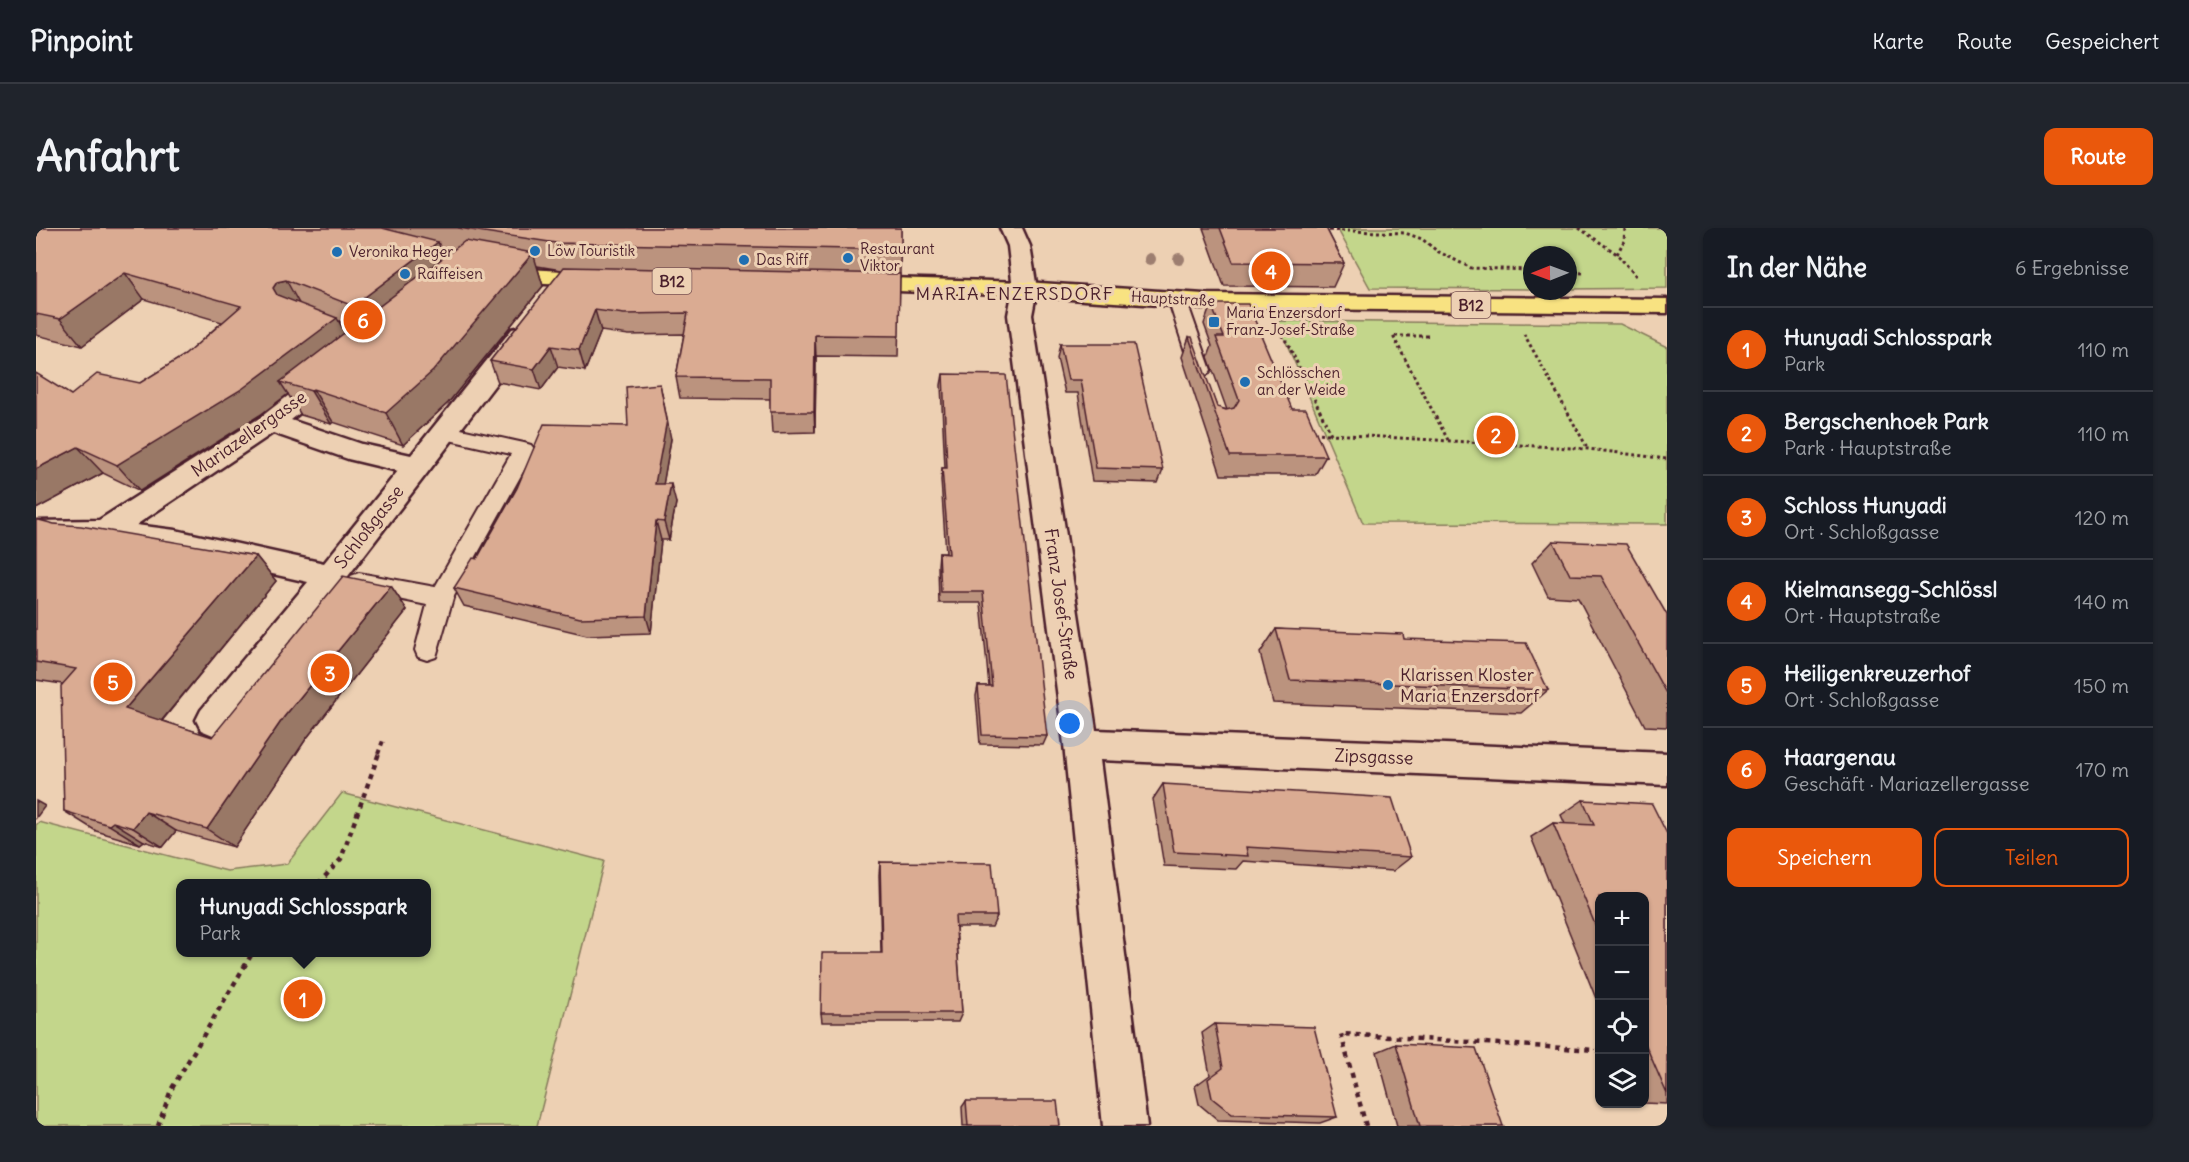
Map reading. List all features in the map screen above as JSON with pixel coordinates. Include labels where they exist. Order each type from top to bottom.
[{"type":"main road","points":[[471,265],[528,276],[549,297],[622,280]]},
{"type":"main road","name":"Hauptstraße","points":[[834,284],[1025,289],[1177,300],[1664,309]]},
{"type":"street","name":"Franz Josef-Straße","points":[[1011,228],[1019,246],[1025,289],[1020,315],[1081,744],[1125,1126]]},
{"type":"street","name":"Schloßgasse","points":[[105,531],[175,541],[331,576],[549,297]]},
{"type":"street","name":"Mariazellergasse","points":[[105,531],[270,423],[353,358]]},
{"type":"street","name":"Schloßgasse","points":[[270,423],[358,452],[417,466]]},
{"type":"street","points":[[36,532],[105,531]]},
{"type":"street","points":[[213,720],[331,576]]},
{"type":"street","name":"Zipsgasse","points":[[1081,744],[1667,769]]},
{"type":"lane","points":[[1177,300],[1207,387]]},
{"type":"lane","points":[[427,650],[441,598],[524,450],[443,432]]},
{"type":"lane","points":[[331,576],[441,598]]},
{"type":"path","points":[[1579,228],[1617,254],[1637,276]]},
{"type":"path","points":[[1617,254],[1624,241],[1625,228]]},
{"type":"path","points":[[1322,230],[1405,233],[1422,238],[1437,251],[1472,268],[1523,270]]},
{"type":"path","points":[[1287,328],[1276,328],[1288,344],[1331,434]]},
{"type":"path","points":[[1390,331],[1448,440]]},
{"type":"path","points":[[1533,334],[1523,334],[1588,449]]},
{"type":"path","points":[[1393,336],[1428,336]]},
{"type":"path","points":[[1314,443],[1310,433],[1588,449],[1667,459]]},
{"type":"path","points":[[323,879],[341,859],[384,738]]},
{"type":"path","points":[[158,1126],[171,1090],[250,957]]},
{"type":"path","points":[[1366,1126],[1341,1034],[1595,1050]]},
{"type":"green space","points":[[1337,228],[1667,228],[1667,288],[1577,289],[1577,246],[1523,246],[1523,289],[1370,288]]},
{"type":"green space","points":[[1277,321],[1620,324],[1667,347],[1667,524],[1363,523]]},
{"type":"green space","points":[[342,793],[604,861],[537,1126],[36,1126],[36,825],[39,822],[227,871],[287,864]]},
{"type":"building","points":[[36,228],[382,228],[438,242],[353,306],[286,280],[277,282],[273,288],[277,295],[337,318],[242,389],[117,465],[78,447],[36,469],[36,373],[71,395],[97,374],[140,383],[185,355],[241,306],[125,273],[60,319],[36,314]]},
{"type":"building","points":[[458,228],[901,228],[901,250],[556,243]]},
{"type":"building","points":[[1220,228],[1326,228],[1344,263],[1233,262]]},
{"type":"building","points":[[465,241],[533,253],[433,371],[386,413],[313,389],[311,391],[280,382]]},
{"type":"building","points":[[564,267],[900,274],[899,336],[815,335],[814,412],[770,412],[770,378],[676,377],[688,313],[624,314],[595,310],[579,350],[551,346],[534,369],[490,361]]},
{"type":"building","points":[[1211,304],[1248,304],[1292,409],[1306,409],[1326,456],[1230,456],[1189,337],[1192,337],[1217,407],[1226,410],[1234,408],[1239,400],[1216,337],[1224,337]]},
{"type":"building","points":[[1060,344],[1134,344],[1163,470],[1096,468],[1081,380],[1068,380]]},
{"type":"building","points":[[943,374],[1006,375],[1047,736],[982,735],[978,686],[992,686],[983,592],[941,592],[939,553],[949,554],[942,468],[947,468]]},
{"type":"building","points":[[660,384],[667,420],[655,484],[671,484],[664,522],[656,521],[646,616],[580,618],[454,588],[473,558],[477,559],[517,488],[544,424],[628,426],[626,387]]},
{"type":"building","points":[[36,520],[256,556],[125,709],[212,737],[343,576],[391,586],[284,717],[207,829],[146,812],[133,828],[113,822],[109,825],[64,811],[61,686],[76,669],[36,662]]},
{"type":"building","points":[[1553,541],[1626,544],[1667,615],[1667,695],[1601,576],[1570,575]]},
{"type":"building","points":[[1276,629],[1403,634],[1404,639],[1526,643],[1548,690],[1290,680]]},
{"type":"building","points":[[1163,784],[1392,798],[1411,857],[1246,847],[1248,856],[1174,852]]},
{"type":"building","points":[[1583,800],[1652,804],[1667,834],[1667,1094],[1649,1053],[1649,892],[1595,892],[1595,924],[1553,823],[1594,825]]},
{"type":"building","points":[[880,862],[992,863],[997,916],[955,916],[962,1013],[821,1013],[822,953],[882,953]]},
{"type":"building","points":[[1215,1024],[1314,1027],[1337,1117],[1232,1114],[1212,1098],[1208,1079],[1223,1068]]},
{"type":"building","points":[[1396,1044],[1476,1048],[1503,1126],[1420,1126]]},
{"type":"building","points":[[966,1101],[1057,1101],[1060,1126],[968,1126]]},
{"type":"place","name":"Löw Touristik","points":[[535,251]]},
{"type":"place","name":"Veronika Heger","points":[[337,252]]},
{"type":"place","name":"Restaurant Viktor","points":[[848,258]]},
{"type":"place","name":"Das Riff","points":[[744,260]]},
{"type":"place","name":"Kielmansegg-Schlössl","points":[[1271,271]]},
{"type":"place","name":"Raiffeisen","points":[[405,274]]},
{"type":"place","name":"Haargenau","points":[[363,320]]},
{"type":"place","name":"Maria Enzersdorf Franz-Josef-Straße","points":[[1214,322]]},
{"type":"place","name":"Schlösschen an der Weide","points":[[1245,382]]},
{"type":"place","name":"Bergschenhoek Park","points":[[1496,435]]},
{"type":"place","name":"Schloss Hunyadi","points":[[330,673]]},
{"type":"place","name":"Heiligenkreuzerhof","points":[[113,682]]},
{"type":"place","name":"Klarissen Kloster Maria Enzersdorf","points":[[1388,685]]},
{"type":"place","name":"Hunyadi Schlosspark","points":[[303,999]]},
{"type":"district","name":"MARIA ENZERSDORF","points":[[1015,294]]}]
